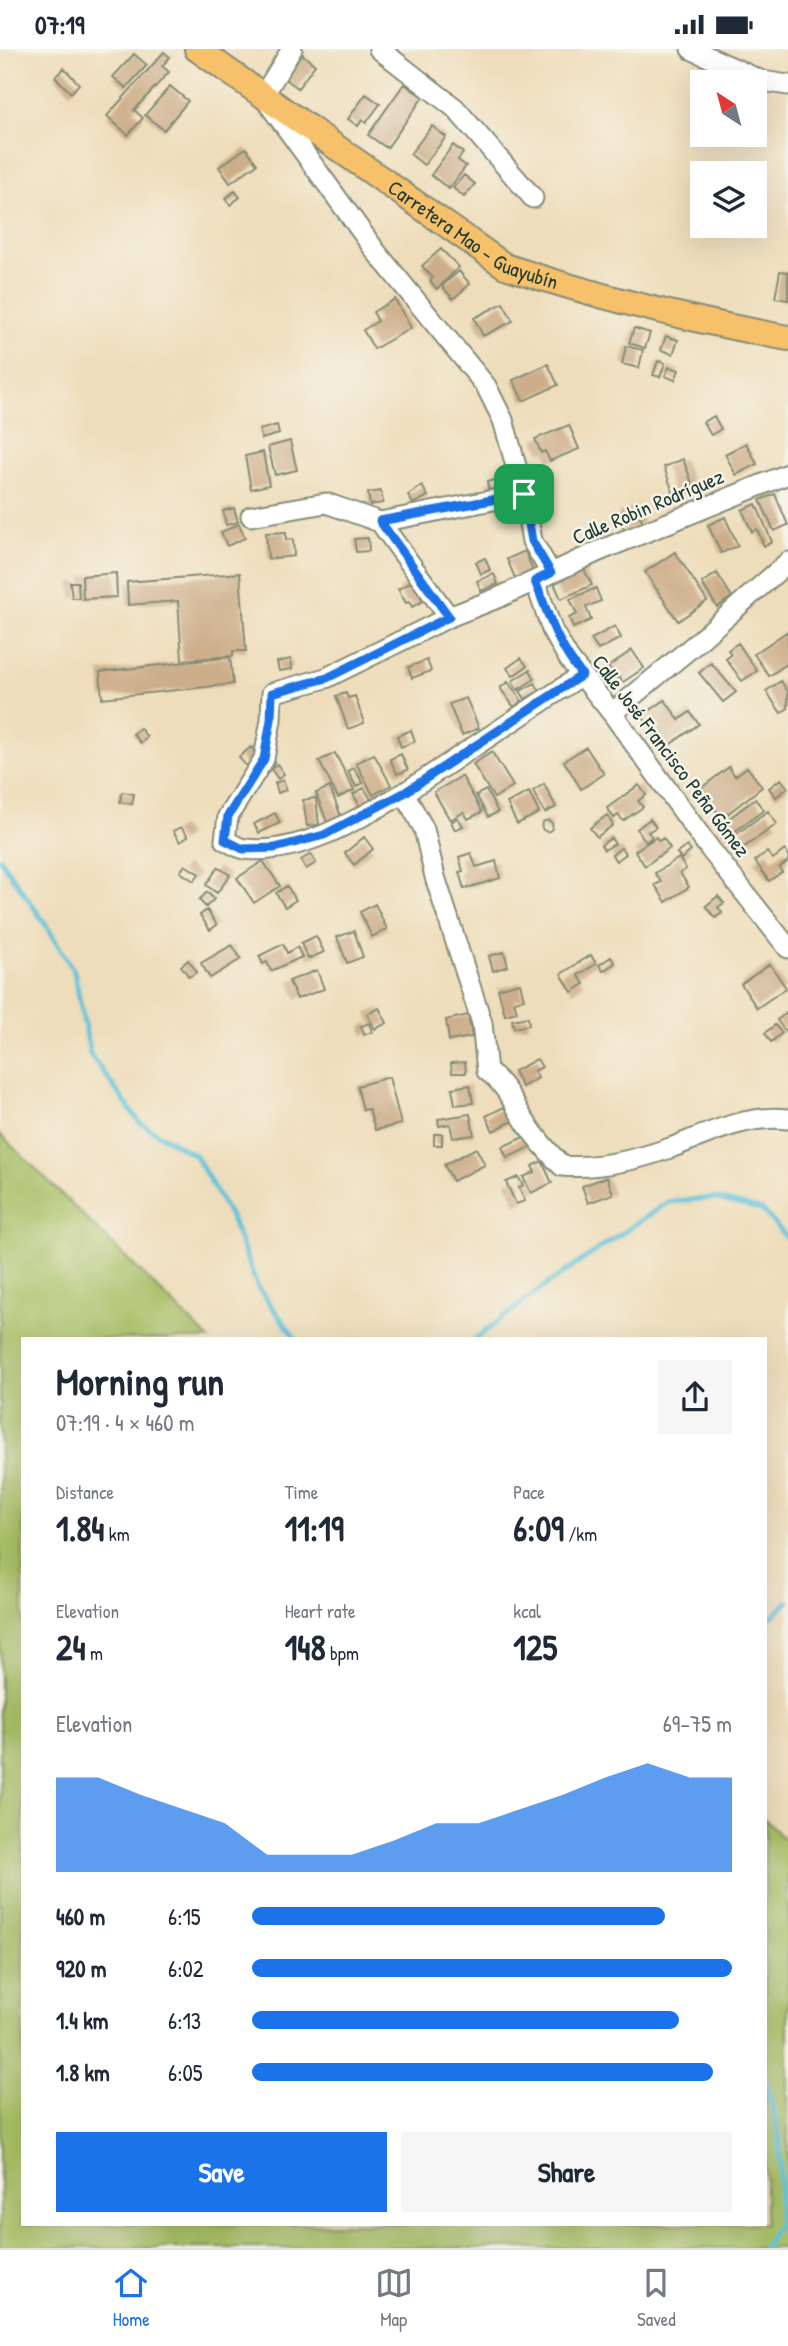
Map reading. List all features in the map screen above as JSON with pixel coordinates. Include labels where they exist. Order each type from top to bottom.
[{"type":"main road","name":"Carretera Mao - Guayubín","points":[[197,49],[505,265],[648,310],[788,338]]},
{"type":"street","points":[[263,96],[292,49]]},
{"type":"street","points":[[379,49],[456,108],[533,198]]},
{"type":"street","points":[[691,49],[762,81],[788,85]]},
{"type":"street","name":"Calle José Francisco Peña Gómez","points":[[263,96],[377,253],[486,386],[503,420],[524,494],[552,630],[569,659],[612,713],[710,849],[788,948]]},
{"type":"street","name":"Calle Robin Rodríguez","points":[[404,793],[324,835],[275,848],[243,849],[225,840],[228,816],[264,759],[271,720],[272,693],[327,678],[449,617],[788,474]]},
{"type":"street","points":[[251,516],[326,503],[380,521],[524,494]]},
{"type":"street","points":[[380,521],[449,617]]},
{"type":"street","points":[[612,713],[788,562]]},
{"type":"street","points":[[582,675],[404,793],[424,829],[435,877],[482,1023],[487,1071],[500,1080],[527,1125],[562,1166],[586,1168],[619,1163],[720,1128],[775,1117],[788,1119]]},
{"type":"green space","points":[[0,1134],[207,1337],[21,1337],[21,2226],[767,2226],[767,1821],[788,1843],[788,2248],[0,2248]]},
{"type":"building","points":[[164,52],[170,57],[162,66],[169,72],[134,110],[143,118],[128,135],[107,116]]},
{"type":"building","points":[[134,54],[147,65],[126,88],[113,77]]},
{"type":"building","points":[[302,54],[315,65],[298,88],[284,78]]},
{"type":"building","points":[[64,68],[79,84],[71,93],[55,77]]},
{"type":"building","points":[[404,84],[423,97],[387,148],[368,135]]},
{"type":"building","points":[[170,86],[188,101],[164,130],[145,115]]},
{"type":"building","points":[[366,94],[380,104],[366,123],[362,120],[358,126],[348,119]]},
{"type":"building","points":[[432,126],[446,137],[424,165],[410,154]]},
{"type":"building","points":[[453,145],[463,153],[458,160],[466,166],[449,189],[431,175]]},
{"type":"building","points":[[246,148],[257,164],[230,183],[219,167]]},
{"type":"building","points":[[464,175],[475,184],[464,197],[453,188]]},
{"type":"building","points":[[235,191],[240,197],[230,205],[225,199]]},
{"type":"building","points":[[441,249],[459,267],[437,289],[430,281],[433,278],[422,266]]},
{"type":"building","points":[[459,271],[470,284],[453,299],[442,286]]},
{"type":"building","points":[[780,271],[788,272],[788,300],[775,298]]},
{"type":"building","points":[[395,299],[411,328],[374,349],[363,330],[378,321],[373,312]]},
{"type":"building","points":[[503,303],[513,321],[483,336],[474,318]]},
{"type":"building","points":[[634,328],[650,333],[645,348],[629,343]]},
{"type":"building","points":[[666,336],[678,340],[673,354],[661,350]]},
{"type":"building","points":[[626,346],[643,350],[639,368],[622,364]]},
{"type":"building","points":[[658,361],[665,363],[660,377],[653,375]]},
{"type":"building","points":[[548,364],[558,385],[523,401],[513,380]]},
{"type":"building","points":[[669,367],[679,370],[675,380],[665,376]]},
{"type":"building","points":[[714,416],[721,429],[711,435],[703,422]]},
{"type":"building","points":[[277,425],[279,434],[262,439],[259,430]]},
{"type":"building","points":[[569,425],[579,449],[550,461],[545,451],[541,453],[535,439]]},
{"type":"building","points":[[290,441],[297,470],[275,475],[268,447]]},
{"type":"building","points":[[746,443],[757,464],[736,475],[725,454]]},
{"type":"building","points":[[263,452],[269,485],[251,489],[245,456]]},
{"type":"building","points":[[683,459],[695,491],[675,498],[664,467]]},
{"type":"building","points":[[504,477],[507,487],[489,492],[487,482]]},
{"type":"building","points":[[422,486],[428,496],[413,504],[408,495]]},
{"type":"building","points":[[381,491],[383,503],[370,505],[368,493]]},
{"type":"building","points":[[775,494],[788,525],[774,531],[760,500]]},
{"type":"building","points":[[756,504],[772,542],[764,546],[757,529],[752,532],[742,510]]},
{"type":"building","points":[[636,506],[643,523],[624,530],[618,513]]},
{"type":"building","points":[[234,508],[238,522],[226,525],[223,511]]},
{"type":"building","points":[[725,517],[738,546],[721,553],[708,525]]},
{"type":"building","points":[[239,524],[245,538],[227,546],[221,532]]},
{"type":"building","points":[[286,532],[286,540],[293,539],[294,556],[268,559],[266,533]]},
{"type":"building","points":[[368,538],[369,551],[356,552],[354,539]]},
{"type":"building","points":[[525,551],[533,571],[515,578],[507,559]]},
{"type":"building","points":[[675,552],[707,601],[678,621],[645,572]]},
{"type":"building","points":[[485,558],[490,570],[481,574],[476,562]]},
{"type":"building","points":[[584,569],[592,585],[561,599],[554,583]]},
{"type":"building","points":[[116,573],[117,597],[83,599],[82,576]]},
{"type":"building","points":[[240,573],[246,651],[233,651],[233,656],[182,660],[178,601],[128,605],[127,582]]},
{"type":"building","points":[[717,573],[732,597],[717,607],[702,583]]},
{"type":"building","points":[[494,574],[498,584],[481,591],[477,581]]},
{"type":"building","points":[[413,581],[423,601],[412,607],[409,602],[406,603],[398,589]]},
{"type":"building","points":[[70,582],[78,582],[79,598],[72,598]]},
{"type":"building","points":[[596,588],[601,601],[586,607],[591,620],[573,628],[569,618],[577,614],[570,599]]},
{"type":"building","points":[[615,626],[621,638],[598,650],[591,639]]},
{"type":"building","points":[[788,631],[788,663],[769,676],[754,654]]},
{"type":"building","points":[[738,643],[757,671],[742,681],[726,659],[731,655],[728,650]]},
{"type":"building","points":[[632,650],[644,668],[623,682],[619,677],[616,679],[608,667]]},
{"type":"building","points":[[230,657],[233,684],[102,698],[100,672]]},
{"type":"building","points":[[521,658],[527,666],[513,676],[507,668]]},
{"type":"building","points":[[291,659],[292,669],[279,671],[277,662]]},
{"type":"building","points":[[427,660],[431,671],[412,678],[408,667]]},
{"type":"building","points":[[711,663],[736,692],[723,702],[699,673]]},
{"type":"building","points":[[530,670],[535,679],[517,690],[512,681]]},
{"type":"building","points":[[781,681],[788,692],[788,708],[781,713],[766,691]]},
{"type":"building","points":[[508,682],[522,701],[514,707],[500,688]]},
{"type":"building","points":[[535,683],[540,691],[525,699],[520,691]]},
{"type":"building","points":[[346,693],[348,698],[355,696],[364,723],[348,729],[336,696]]},
{"type":"building","points":[[466,698],[479,728],[462,735],[449,704]]},
{"type":"building","points":[[665,700],[679,720],[690,712],[699,724],[665,748],[642,716]]},
{"type":"building","points":[[140,728],[147,737],[141,743],[133,734]]},
{"type":"building","points":[[411,730],[415,741],[401,747],[397,736]]},
{"type":"building","points":[[251,747],[258,756],[246,766],[239,757]]},
{"type":"building","points":[[586,747],[604,774],[581,789],[564,761]]},
{"type":"building","points":[[492,752],[513,786],[494,798],[473,764]]},
{"type":"building","points":[[335,753],[354,790],[338,798],[319,761]]},
{"type":"building","points":[[374,754],[391,785],[373,795],[356,763]]},
{"type":"building","points":[[401,754],[408,770],[397,774],[390,759]]},
{"type":"building","points":[[277,764],[284,774],[278,779],[271,769]]},
{"type":"building","points":[[729,767],[735,776],[747,767],[762,787],[722,818],[700,789]]},
{"type":"building","points":[[354,768],[363,783],[356,787],[348,771]]},
{"type":"building","points":[[462,776],[482,812],[468,819],[464,812],[450,820],[434,792]]},
{"type":"building","points":[[781,779],[788,788],[776,797],[769,788]]},
{"type":"building","points":[[283,780],[286,790],[278,793],[275,783]]},
{"type":"building","points":[[544,784],[556,807],[545,813],[533,791]]},
{"type":"building","points":[[639,785],[646,795],[638,801],[643,807],[623,821],[618,815],[614,818],[607,808]]},
{"type":"building","points":[[330,787],[341,817],[327,822],[316,793]]},
{"type":"building","points":[[364,788],[372,801],[360,807],[353,794]]},
{"type":"building","points":[[486,790],[498,812],[488,817],[476,795]]},
{"type":"building","points":[[122,792],[134,794],[132,804],[120,802]]},
{"type":"building","points":[[529,792],[539,813],[517,824],[507,803]]},
{"type":"building","points":[[316,798],[319,825],[307,826],[303,800]]},
{"type":"building","points":[[755,799],[764,810],[727,837],[719,826]]},
{"type":"building","points":[[768,811],[777,824],[740,850],[731,838]]},
{"type":"building","points":[[275,813],[280,823],[259,833],[254,824]]},
{"type":"building","points":[[607,815],[613,825],[597,837],[590,828]]},
{"type":"building","points":[[458,818],[463,826],[455,830],[451,822]]},
{"type":"building","points":[[650,819],[656,827],[648,832],[652,837],[646,842],[637,829]]},
{"type":"building","points":[[547,821],[551,822],[551,830],[547,831],[543,830],[542,826],[543,822]]},
{"type":"building","points":[[181,827],[188,836],[180,842],[173,831]]},
{"type":"building","points":[[364,837],[373,849],[354,865],[345,853]]},
{"type":"building","points":[[656,837],[659,841],[663,838],[670,848],[645,866],[635,851]]},
{"type":"building","points":[[611,838],[615,844],[604,850],[601,845]]},
{"type":"building","points":[[687,846],[691,851],[681,859],[677,853]]},
{"type":"building","points":[[621,848],[626,854],[616,861],[612,855]]},
{"type":"building","points":[[785,850],[788,861],[779,868],[782,872],[769,881],[755,861],[767,852],[773,859]]},
{"type":"building","points":[[471,853],[476,867],[496,861],[500,878],[464,889],[459,872],[463,871],[459,857]]},
{"type":"building","points":[[311,854],[316,863],[306,869],[301,860]]},
{"type":"building","points":[[679,858],[686,869],[680,873],[689,887],[666,902],[655,885],[661,882],[655,873]]},
{"type":"building","points":[[263,861],[280,886],[254,903],[237,878]]},
{"type":"building","points":[[185,865],[199,874],[194,881],[180,872]]},
{"type":"building","points":[[218,867],[230,875],[217,893],[206,885]]},
{"type":"building","points":[[287,886],[296,900],[285,907],[276,893]]},
{"type":"building","points":[[207,892],[214,899],[206,907],[199,900]]},
{"type":"building","points":[[718,896],[724,903],[718,907],[722,913],[715,918],[706,906]]},
{"type":"building","points":[[375,904],[387,929],[372,937],[360,912]]},
{"type":"building","points":[[207,910],[217,925],[210,930],[200,915]]},
{"type":"building","points":[[354,931],[363,957],[347,963],[337,937]]},
{"type":"building","points":[[316,936],[324,952],[308,959],[301,943]]},
{"type":"building","points":[[283,944],[287,953],[297,947],[302,957],[271,971],[267,962],[263,964],[259,956]]},
{"type":"building","points":[[232,945],[241,959],[210,978],[201,963]]},
{"type":"building","points":[[504,952],[508,966],[493,971],[489,956]]},
{"type":"building","points":[[591,955],[596,964],[578,975],[584,984],[572,992],[561,974]]},
{"type":"building","points":[[611,957],[615,963],[603,971],[599,965]]},
{"type":"building","points":[[188,960],[197,972],[189,977],[181,966]]},
{"type":"building","points":[[770,964],[786,988],[757,1008],[741,984]]},
{"type":"building","points":[[317,970],[324,989],[297,999],[289,981]]},
{"type":"building","points":[[520,983],[524,999],[514,1001],[517,1012],[505,1015],[498,989]]},
{"type":"building","points":[[379,1008],[387,1023],[375,1029],[367,1014]]},
{"type":"building","points":[[788,1012],[788,1035],[777,1020]]},
{"type":"building","points":[[468,1015],[472,1037],[449,1041],[446,1020]]},
{"type":"building","points":[[528,1017],[529,1025],[514,1028],[512,1020]]},
{"type":"building","points":[[369,1023],[372,1032],[364,1035],[361,1026]]},
{"type":"building","points":[[775,1025],[782,1033],[771,1042],[765,1033]]},
{"type":"building","points":[[537,1059],[542,1067],[534,1071],[538,1078],[522,1087],[514,1071]]},
{"type":"building","points":[[465,1062],[466,1073],[452,1073],[451,1063]]},
{"type":"building","points":[[389,1077],[401,1124],[375,1130],[369,1109],[363,1110],[357,1086]]},
{"type":"building","points":[[470,1085],[473,1103],[455,1105],[452,1088]]},
{"type":"building","points":[[506,1106],[513,1121],[493,1131],[486,1116]]},
{"type":"building","points":[[470,1114],[474,1135],[453,1138],[450,1124],[439,1126],[438,1119]]},
{"type":"building","points":[[434,1134],[442,1134],[442,1145],[434,1145]]},
{"type":"building","points":[[528,1135],[533,1146],[507,1158],[502,1147]]},
{"type":"building","points":[[476,1148],[485,1165],[453,1181],[444,1165]]},
{"type":"building","points":[[542,1161],[552,1183],[531,1193],[523,1177],[535,1172],[532,1166]]},
{"type":"building","points":[[518,1177],[523,1185],[519,1188],[525,1201],[516,1204],[506,1182]]},
{"type":"building","points":[[607,1177],[613,1194],[588,1203],[582,1186]]},
{"type":"waterway","points":[[0,859],[74,971],[90,1054],[140,1123],[196,1156],[232,1220],[258,1288],[295,1337]]},
{"type":"waterway","points":[[478,1337],[543,1287],[668,1202],[713,1198],[762,1210],[788,1239]]},
{"type":"waterway","points":[[767,1621],[788,1602]]},
{"type":"waterway","points":[[763,2248],[779,2223],[780,2140],[767,2085]]},
{"type":"route","points":[[524,494],[532,541],[551,573],[535,581],[552,630],[582,675],[404,793],[324,835],[275,848],[243,849],[225,840],[228,816],[264,759],[271,720],[272,693],[327,678],[449,617],[380,521],[524,494]]}]
